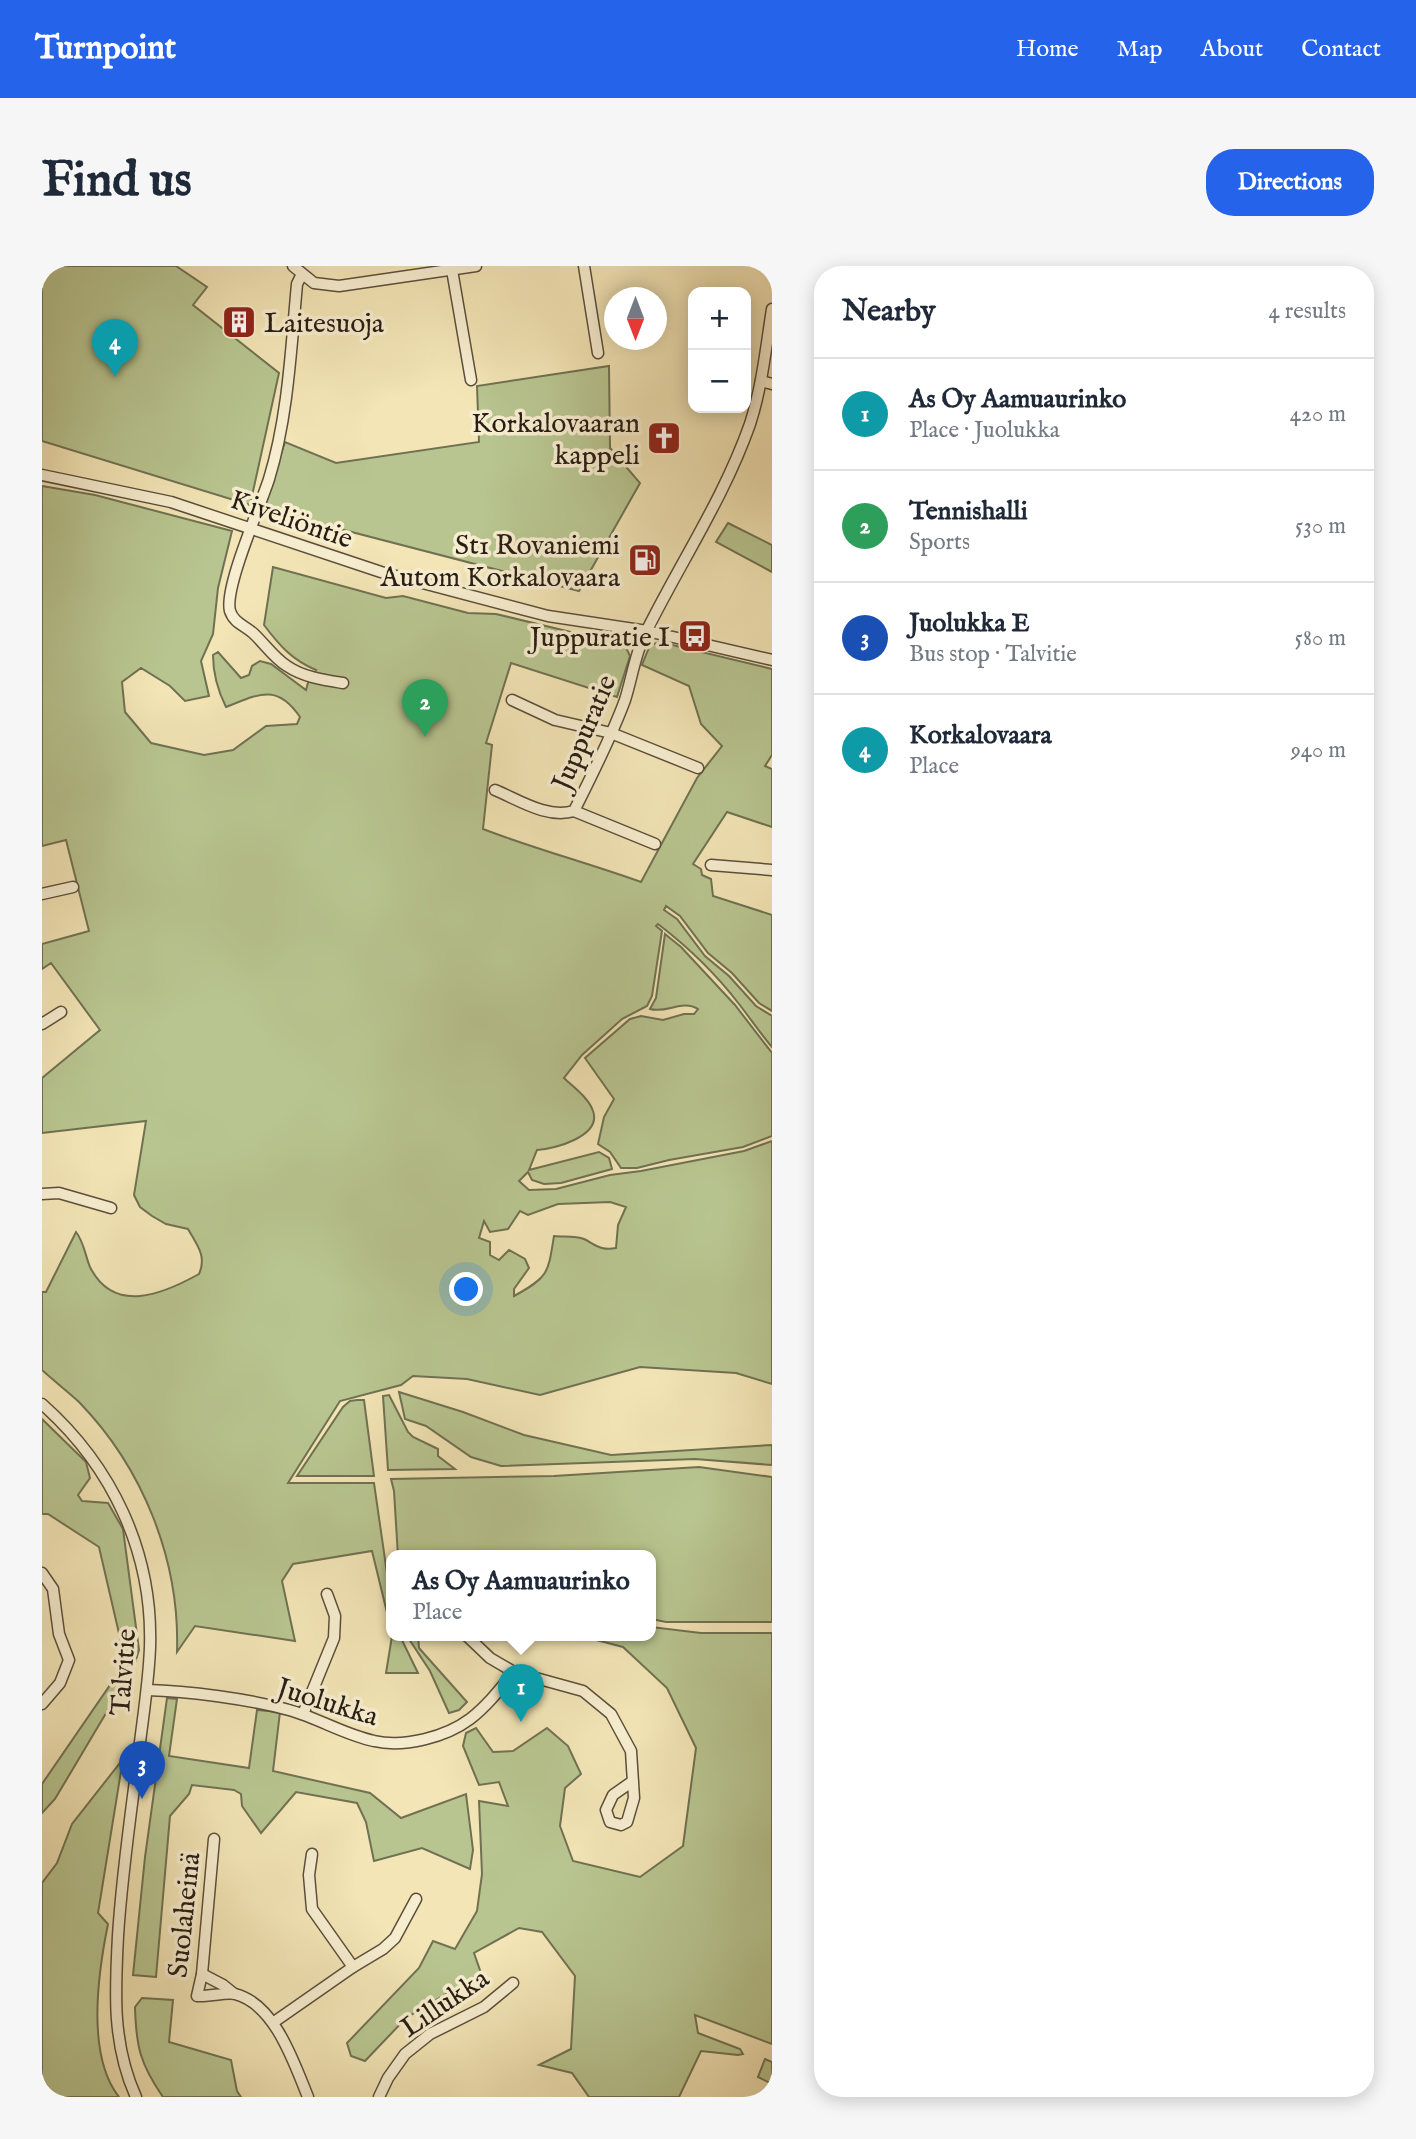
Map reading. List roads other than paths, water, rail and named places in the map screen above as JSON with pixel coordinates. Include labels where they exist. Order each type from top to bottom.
[{"type":"street","points":[[293,266],[314,282],[339,286],[476,266]]},
{"type":"street","points":[[584,266],[598,353]]},
{"type":"street","points":[[452,270],[471,380]]},
{"type":"street","points":[[302,274],[297,284],[282,423],[269,477],[229,601],[231,614],[236,622],[250,630],[287,666],[313,678],[343,683]]},
{"type":"street","name":"Juppuratie","points":[[495,790],[550,813],[574,811],[611,733],[647,631],[721,492],[750,422],[761,381],[772,309]]},
{"type":"street","points":[[761,381],[772,384]]},
{"type":"street","name":"Kiveliöntie","points":[[42,475],[171,502],[381,572],[522,609],[560,618],[647,631],[772,660]]},
{"type":"street","points":[[512,700],[555,720],[611,733],[698,768]]},
{"type":"street","points":[[574,811],[655,844]]},
{"type":"street","points":[[711,865],[772,870]]},
{"type":"street","points":[[42,894],[73,887]]},
{"type":"street","points":[[42,1024],[61,1012]]},
{"type":"street","points":[[42,1194],[59,1193],[111,1208]]},
{"type":"street","name":"Talvitie","points":[[42,1404],[67,1427],[95,1462],[116,1495],[134,1538],[147,1598],[150,1646],[147,1690],[126,1849],[115,1995],[122,2059],[136,2097]]},
{"type":"street","points":[[42,1573],[52,1589],[59,1634],[69,1660],[60,1683],[42,1704]]},
{"type":"street","points":[[303,1714],[334,1638],[335,1616],[327,1594]]},
{"type":"street","points":[[472,1641],[490,1658],[514,1672],[583,1691],[611,1714],[631,1751],[633,1781]]},
{"type":"street","name":"Juolukka","points":[[147,1690],[251,1702],[303,1714],[373,1741],[396,1744],[422,1741],[469,1720],[514,1672]]},
{"type":"street","name":"Suolaheinä","points":[[214,1839],[202,1974],[197,1996],[212,1997],[233,1993]]},
{"type":"street","points":[[312,1854],[309,1875],[312,1909],[353,1967]]},
{"type":"street","points":[[274,2022],[383,1949],[395,1938],[416,1899]]},
{"type":"street","points":[[202,1974],[261,2009],[274,2022],[309,2097]]},
{"type":"street","name":"Lillukka","points":[[379,2097],[388,2078],[405,2054],[430,2034],[484,2007],[513,1983]]},
{"type":"place","name":"Laitesuoja","points":[[239,322]]},
{"type":"place","name":"Korkalovaara","points":[[115,377]]},
{"type":"place","name":"Korkalovaaran kappeli","points":[[664,438]]},
{"type":"place","name":"St1 Rovaniemi Autom Korkalovaara","points":[[645,560]]},
{"type":"place","name":"Juppuratie I","points":[[695,636]]},
{"type":"place","name":"Tennishalli","points":[[425,737]]},
{"type":"place","name":"As Oy Aamuaurinko","points":[[521,1722]]},
{"type":"place","name":"Juolukka E","points":[[142,1799]]}]
